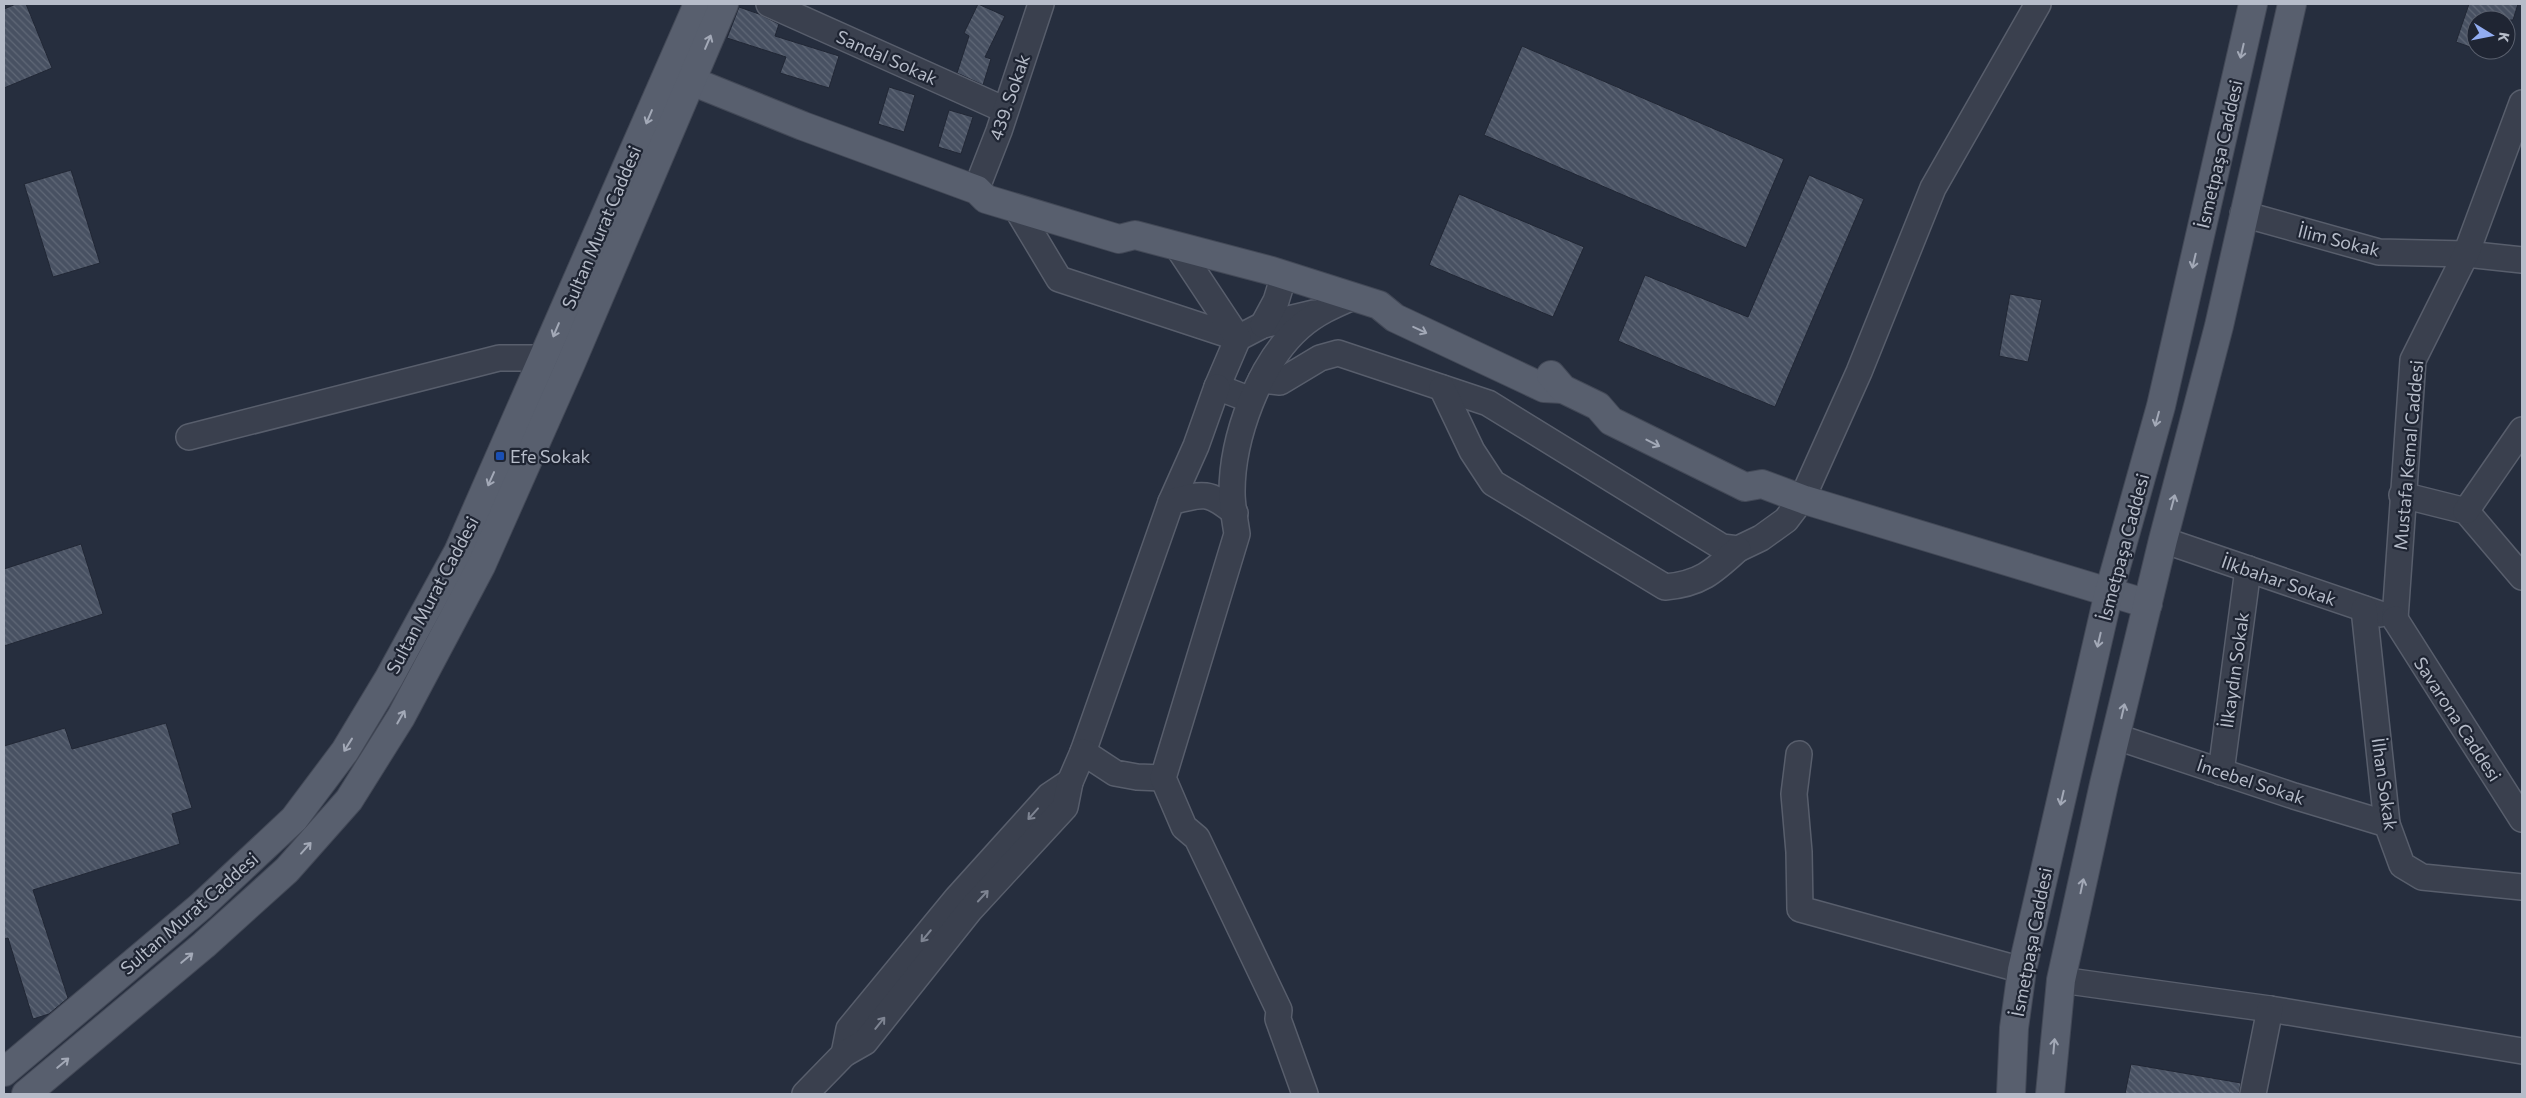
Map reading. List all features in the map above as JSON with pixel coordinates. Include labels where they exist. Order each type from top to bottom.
[{"type":"main road","name":"Sultan Murat Caddesi","points":[[680,76],[698,4]]},
{"type":"main road","name":"Sultan Murat Caddesi","points":[[4,1072],[201,906],[300,811],[345,751],[389,678],[458,552],[544,358],[680,76],[724,4]]},
{"type":"main road","name":"İsmetpaşa Caddesi","points":[[2011,1094],[2014,1028],[2022,970],[2109,592],[2161,406],[2253,4]]},
{"type":"main road","name":"İsmetpaşa Caddesi","points":[[2050,1094],[2061,980],[2163,540],[2219,326],[2292,4]]},
{"type":"main road","points":[[26,1094],[204,945],[280,876],[350,800],[402,717],[443,642],[481,566],[569,367],[680,76],[803,126],[977,190],[986,199],[1119,239],[1135,235],[1177,246],[1284,275],[1379,305],[1395,318],[1544,388],[1563,389],[1598,406],[1611,421],[1745,487],[1762,484],[1802,499],[2148,604]]},
{"type":"main road","points":[[977,190],[989,186],[1125,224],[1135,235]]},
{"type":"main road","points":[[2207,205],[2243,214]]},
{"type":"main road","points":[[544,358],[569,367]]},
{"type":"main road","points":[[2022,970],[2061,980]]},
{"type":"street","name":"Sandal Sokak","points":[[768,4],[1005,110]]},
{"type":"street","points":[[1442,388],[1472,451],[1493,483],[1665,587],[1687,585],[1715,570],[1738,548],[1761,538],[1786,520],[1802,499],[1859,372],[1933,188],[2038,4]]},
{"type":"street","name":"439. Sokak","points":[[977,190],[1005,110],[1036,5]]},
{"type":"street","name":"Mustafa Kemal Caddesi","points":[[2395,618],[2402,495],[2413,360],[2466,254],[2522,103]]},
{"type":"street","points":[[1017,209],[1059,279],[1238,338]]},
{"type":"street","name":"İlim Sokak","points":[[2243,214],[2379,252],[2466,254],[2522,260]]},
{"type":"street","points":[[1177,246],[1238,338]]},
{"type":"street","points":[[1263,325],[1276,301],[1284,275]]},
{"type":"street","points":[[805,1094],[838,1061],[865,1042],[970,910],[1065,807],[1070,782],[1083,752],[1171,502],[1196,446],[1217,387],[1238,338],[1263,325],[1326,308],[1353,297]]},
{"type":"street","points":[[1305,1094],[1278,1018],[1269,1018],[1181,839],[1184,827],[1163,778],[1237,534],[1232,493],[1234,465],[1240,430],[1268,365],[1299,327],[1326,308]]},
{"type":"street","points":[[1217,387],[1256,390],[1280,382],[1320,358],[1338,353],[1488,403],[1722,547],[1738,548]]},
{"type":"street","points":[[189,437],[499,358],[544,358]]},
{"type":"street","points":[[2466,512],[2522,430]]},
{"type":"street","points":[[1171,502],[1198,495],[1217,498],[1234,513]]},
{"type":"street","points":[[2402,495],[2466,512],[2522,576]]},
{"type":"street","name":"İlkbahar Sokak","points":[[2163,540],[2395,618]]},
{"type":"street","name":"İlkaydın Sokak","points":[[2221,772],[2248,569]]},
{"type":"street","name":"İlhan Sokak","points":[[2364,609],[2387,824],[2402,865],[2422,877],[2522,887]]},
{"type":"street","name":"Savarona Caddesi","points":[[2395,618],[2522,819]]},
{"type":"street","name":"İncebel Sokak","points":[[2117,737],[2387,824]]},
{"type":"street","points":[[1083,752],[1115,774],[1163,778]]},
{"type":"street","points":[[1799,754],[1794,794],[1799,852],[1800,908],[2022,970]]},
{"type":"street","points":[[2061,980],[2270,1010],[2522,1051]]},
{"type":"street","points":[[2253,1094],[2270,1010]]},
{"type":"street","points":[[823,1094],[838,1061]]},
{"type":"building","points":[[16,4],[26,4],[52,68],[4,88],[4,9]]},
{"type":"building","points":[[978,4],[1005,16],[985,57],[991,59],[983,85],[957,73],[969,36],[964,33]]},
{"type":"building","points":[[2469,4],[2518,4],[2516,10],[2467,10]]},
{"type":"building","points":[[739,7],[779,24],[775,36],[839,56],[829,88],[780,73],[786,57],[727,38]]},
{"type":"building","points":[[2466,13],[2466,46],[2456,42]]},
{"type":"building","points":[[1522,46],[1784,159],[1746,248],[1484,135]]},
{"type":"building","points":[[889,87],[915,95],[904,132],[878,124]]},
{"type":"building","points":[[949,110],[973,117],[961,154],[938,147]]},
{"type":"building","points":[[71,170],[100,263],[53,277],[24,184]]},
{"type":"building","points":[[1809,175],[1864,199],[1775,407],[1618,341],[1645,275],[1748,317]]},
{"type":"building","points":[[1459,194],[1584,247],[1553,317],[1429,265]]},
{"type":"building","points":[[2010,294],[2042,300],[2028,362],[1999,356]]},
{"type":"building","points":[[81,544],[103,614],[4,646],[4,569]]},
{"type":"building","points":[[166,723],[192,808],[172,814],[180,844],[33,890],[68,998],[49,1014],[33,1019],[8,938],[4,939],[4,746],[65,728],[72,749]]},
{"type":"building","points":[[2131,1064],[2241,1083],[2239,1094],[2125,1094]]},
{"type":"place","name":"Efe Sokak","points":[[500,456]]}]
